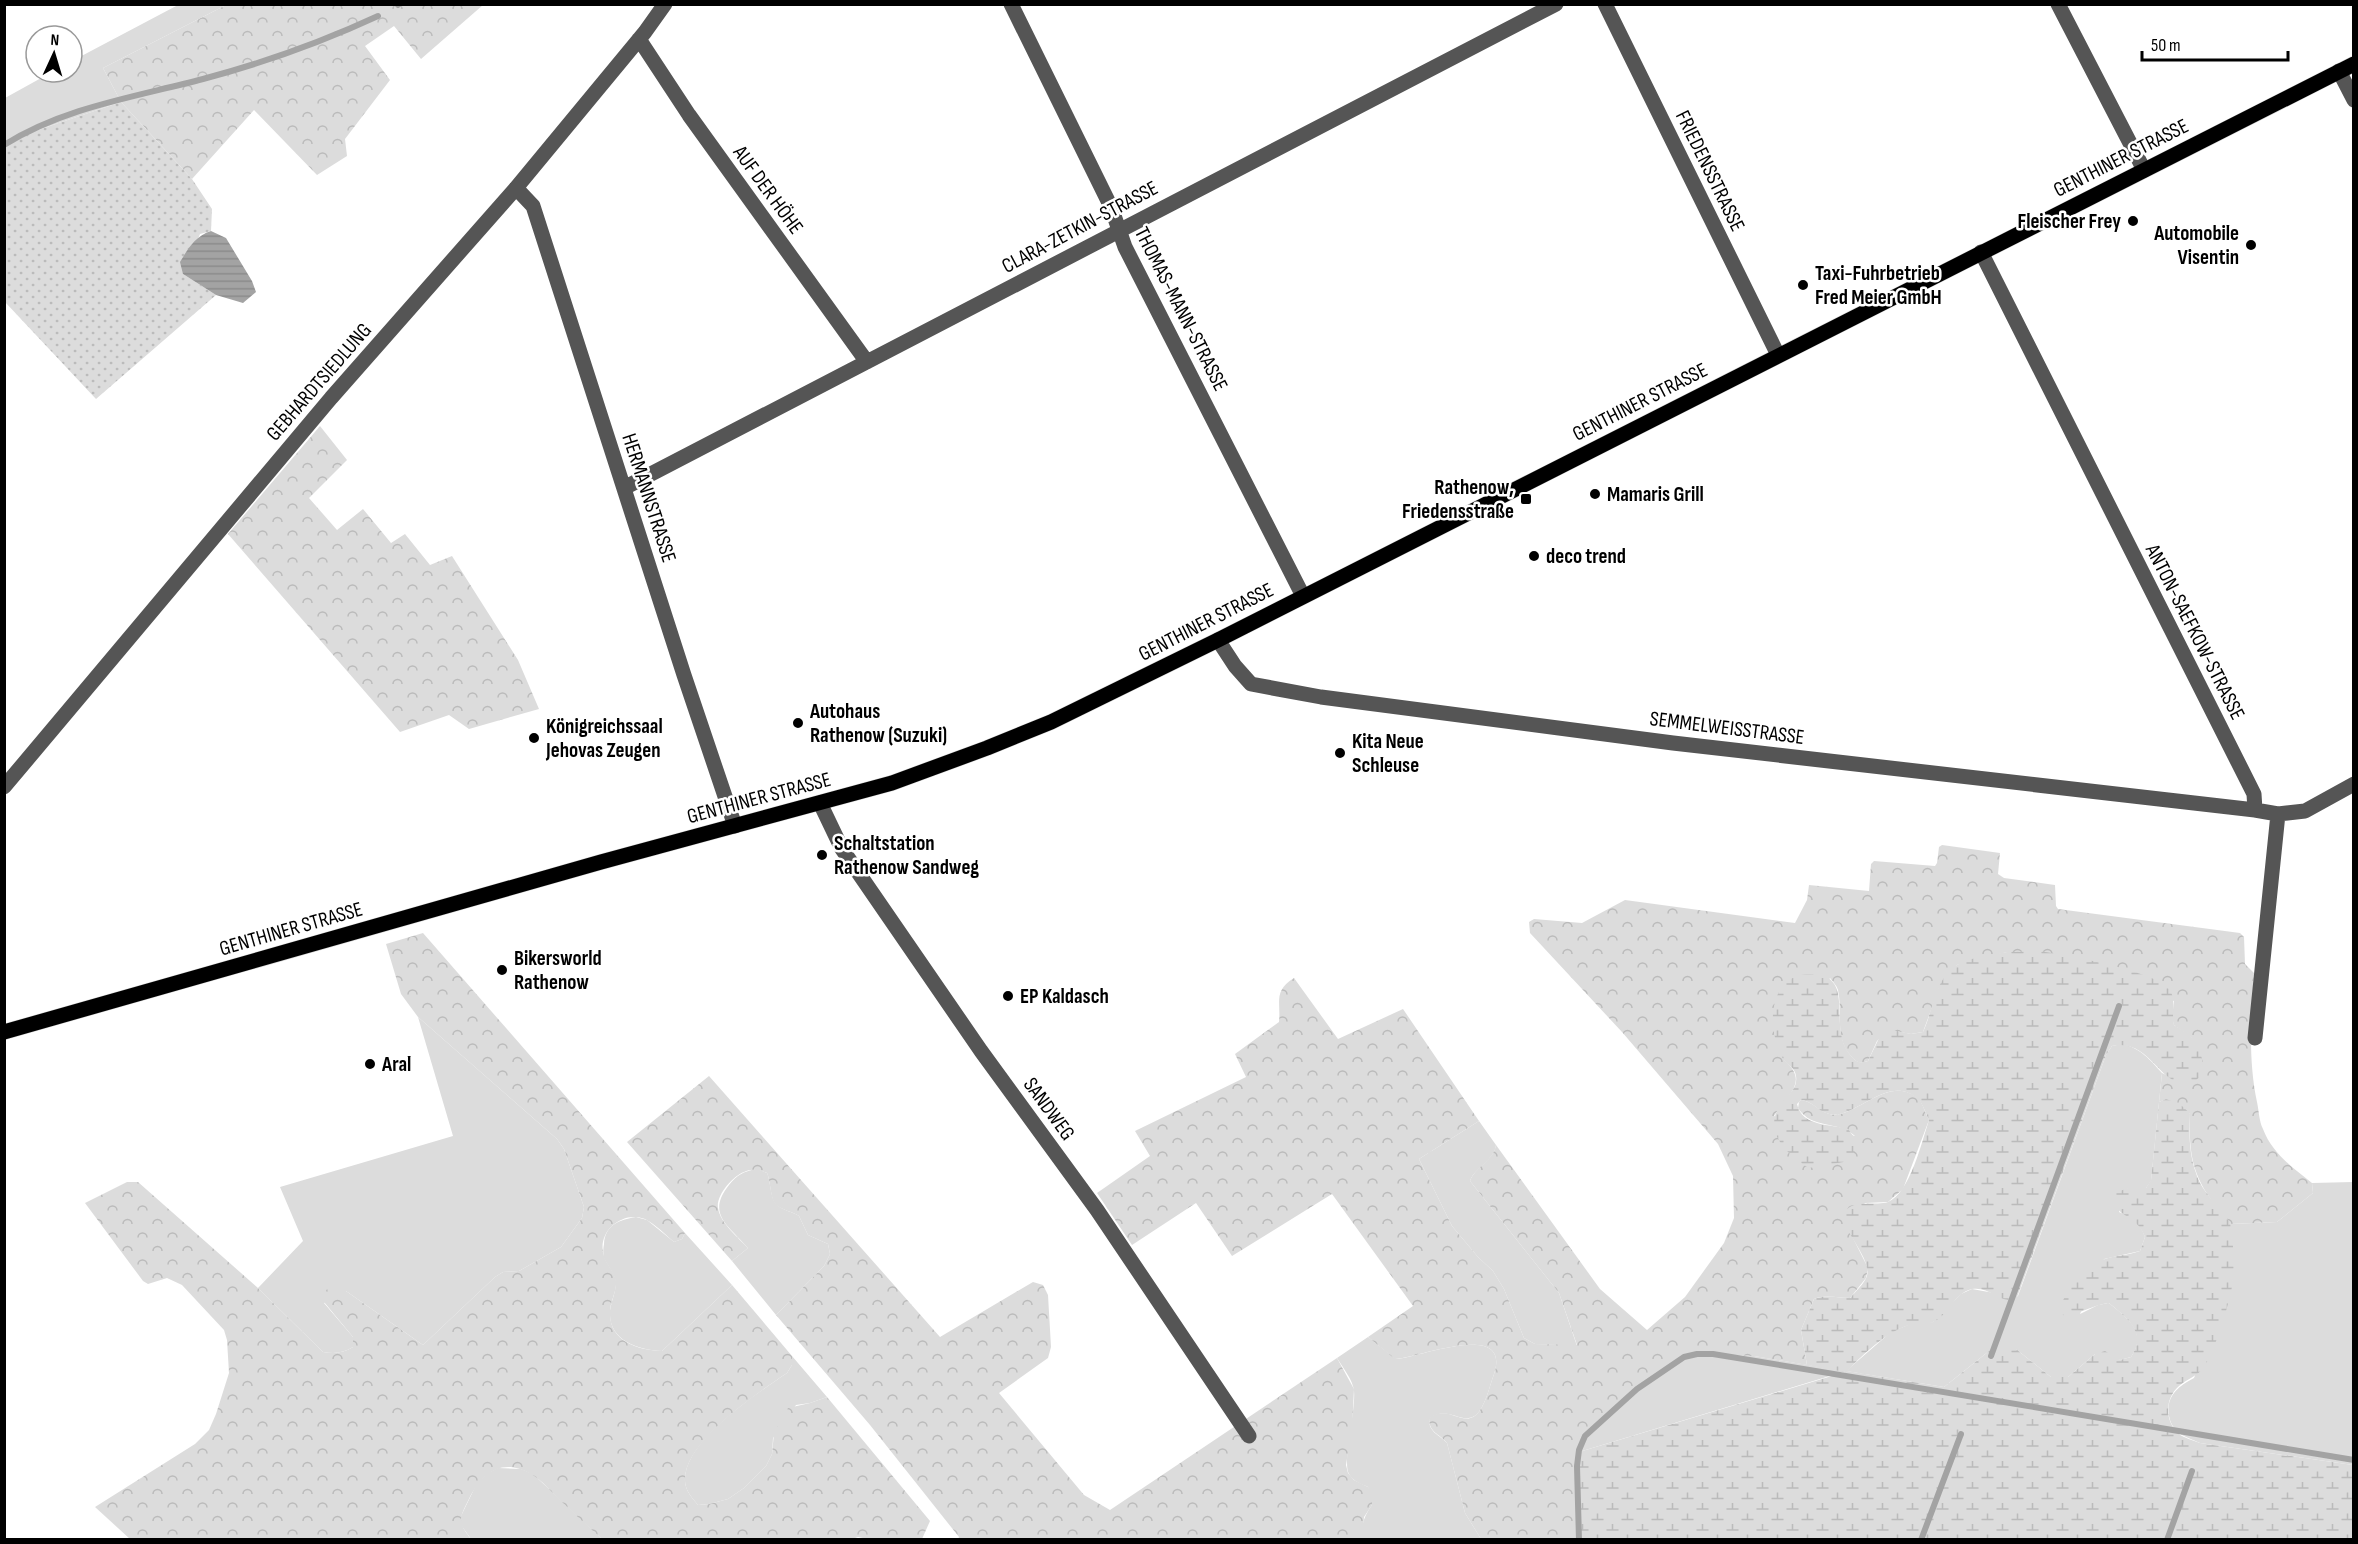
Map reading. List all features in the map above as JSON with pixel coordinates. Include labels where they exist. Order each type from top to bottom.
[{"type":"main road","name":"GENTHINER STRASSE","points":[[4,1032],[892,783],[1012,738],[1112,694],[2354,64]]},
{"type":"street","name":"GEBHARDTSIEDLUNG","points":[[4,787],[331,398],[516,188],[639,39],[665,4]]},
{"type":"street","name":"THOMAS-MANN-STRASSE","points":[[1011,4],[1111,207],[1118,230],[1303,597]]},
{"type":"street","name":"CLARA-ZETKIN-STRASSE","points":[[624,488],[1556,4]]},
{"type":"street","name":"FRIEDENSSTRASSE","points":[[1605,4],[1778,355]]},
{"type":"street","points":[[2058,4],[2144,170]]},
{"type":"street","name":"AUF DER HÖHE","points":[[639,39],[689,115],[867,362]]},
{"type":"street","points":[[2339,71],[2354,100]]},
{"type":"street","name":"HERMANNSTRASSE","points":[[516,188],[533,206],[735,826]]},
{"type":"street","name":"ANTON-SAEFKOW-STRASSE","points":[[1981,252],[2254,794],[2255,810]]},
{"type":"street","name":"SEMMELWEISSTRASSE","points":[[1218,640],[1235,666],[1251,684],[1321,697],[1673,743],[2255,810]]},
{"type":"street","points":[[2255,810],[2278,814],[2305,811],[2354,784]]},
{"type":"street","name":"SANDWEG","points":[[820,803],[842,849],[981,1051],[1097,1210],[1249,1436]]},
{"type":"street","points":[[2255,1038],[2278,814]]},
{"type":"green space","points":[[178,5],[226,5],[103,68],[121,102],[29,133],[5,147],[5,98],[30,84],[84,84],[84,55]]},
{"type":"green space","points":[[226,5],[483,5],[421,59],[394,26],[365,46],[390,80],[345,139],[347,156],[317,175],[254,110],[192,179],[121,102],[103,68]]},
{"type":"green space","points":[[121,102],[192,179],[212,209],[211,231],[200,234],[183,274],[216,295],[96,399],[5,302],[5,147],[29,133]]},
{"type":"green space","points":[[320,426],[347,460],[309,498],[337,530],[363,509],[391,543],[405,534],[430,565],[452,556],[518,660],[539,709],[469,729],[449,715],[400,732],[228,534]]},
{"type":"green space","points":[[1942,845],[2000,853],[1998,874],[2004,878],[2055,885],[2058,909],[2240,933],[2244,937],[2245,964],[2254,973],[2251,1054],[2261,1123],[2277,1153],[2312,1183],[2313,1193],[2277,1222],[2230,1224],[2202,1186],[2193,1162],[2190,1114],[2166,1099],[2159,1102],[2162,1073],[2182,1082],[2192,1038],[2174,1025],[2172,1018],[2174,1001],[2007,952],[1957,965],[1939,988],[1923,1032],[1911,1034],[1888,1030],[1877,1041],[1868,1061],[1860,1062],[1851,1056],[1842,1041],[1838,990],[1830,978],[1784,1060],[1792,1068],[1796,1082],[1790,1095],[1774,1116],[1855,1136],[1841,1128],[1810,1119],[1798,1108],[1799,1102],[1806,1101],[1823,1112],[1834,1115],[1849,1111],[1889,1092],[1899,1091],[1909,1093],[1919,1099],[1929,1120],[1903,1189],[1888,1202],[1865,1203],[1847,1226],[1868,1268],[1866,1278],[1850,1298],[1827,1296],[1814,1299],[1801,1330],[1807,1365],[1754,1356],[1686,1354],[1598,1421],[1584,1437],[1579,1452],[1580,1540],[1481,1539],[1465,1513],[1447,1443],[1433,1430],[1429,1418],[1443,1413],[1465,1419],[1476,1415],[1486,1397],[1496,1359],[1490,1349],[1478,1345],[1442,1349],[1395,1359],[1368,1337],[1413,1306],[1332,1194],[1232,1256],[1196,1203],[1132,1245],[1097,1193],[1150,1156],[1135,1131],[1246,1077],[1235,1054],[1279,1022],[1279,997],[1283,988],[1294,978],[1338,1039],[1403,1009],[1479,1121],[1419,1159],[1452,1226],[1493,1271],[1504,1289],[1524,1338],[1535,1344],[1577,1345],[1559,1293],[1470,1181],[1492,1155],[1496,1145],[1600,1289],[1647,1330],[1685,1297],[1724,1243],[1734,1218],[1733,1176],[1718,1144],[1622,1032],[1530,933],[1529,922],[1534,919],[1582,923],[1625,900],[1795,923],[1807,900],[1809,885],[1869,891],[1871,864],[1874,861],[1935,866],[1939,847]]},
{"type":"green space","points":[[423,933],[685,1233],[682,1239],[674,1242],[649,1221],[636,1217],[620,1220],[607,1231],[603,1247],[604,1256],[616,1281],[610,1308],[611,1322],[619,1337],[643,1349],[662,1351],[732,1285],[792,1356],[792,1365],[787,1373],[724,1420],[696,1450],[688,1466],[685,1481],[693,1500],[698,1505],[709,1504],[728,1499],[744,1488],[766,1466],[772,1454],[774,1433],[788,1408],[827,1397],[930,1521],[922,1539],[872,1540],[858,1537],[849,1540],[602,1539],[539,1480],[521,1469],[511,1467],[494,1470],[487,1475],[469,1499],[461,1520],[463,1528],[471,1539],[130,1539],[95,1507],[195,1444],[209,1430],[229,1373],[227,1340],[224,1330],[182,1285],[167,1278],[148,1284],[143,1281],[85,1203],[127,1182],[138,1182],[258,1288],[323,1352],[331,1353],[342,1352],[353,1347],[353,1337],[324,1302],[324,1293],[328,1288],[346,1291],[423,1345],[495,1277],[503,1272],[519,1271],[561,1247],[582,1218],[584,1207],[564,1149],[557,1139],[418,1017],[401,994],[386,944]]},
{"type":"green space","points":[[2007,952],[2045,952],[2072,957],[2111,965],[2148,976],[2161,983],[2169,989],[2173,998],[2174,1025],[2191,1037],[2199,1050],[2202,1063],[2201,1075],[2191,1082],[2180,1083],[2171,1079],[2136,1049],[2125,1045],[2112,1046],[2106,1055],[2016,1300],[2005,1299],[1984,1290],[1966,1291],[1938,1319],[1927,1324],[1906,1326],[1890,1334],[1847,1371],[1944,1387],[1989,1351],[2001,1345],[2016,1349],[2051,1377],[2068,1377],[2095,1354],[2105,1351],[2120,1360],[2131,1357],[2137,1340],[2136,1333],[2129,1321],[2109,1303],[2064,1316],[2060,1310],[2070,1287],[2081,1273],[2107,1258],[2140,1251],[2145,1237],[2136,1223],[2117,1208],[2115,1193],[2128,1188],[2146,1188],[2151,1180],[2159,1102],[2166,1099],[2185,1108],[2190,1114],[2190,1144],[2194,1166],[2202,1187],[2229,1221],[2234,1259],[2232,1289],[2217,1337],[2204,1367],[2174,1391],[2168,1410],[2171,1423],[2179,1434],[2200,1443],[2353,1465],[2353,1539],[1580,1539],[1579,1452],[1845,1372],[1807,1365],[1801,1330],[1814,1299],[1827,1296],[1850,1298],[1866,1279],[1865,1260],[1846,1225],[1845,1212],[1853,1206],[1888,1202],[1896,1197],[1909,1178],[1929,1120],[1918,1099],[1908,1093],[1898,1091],[1888,1092],[1849,1111],[1833,1115],[1801,1100],[1797,1104],[1805,1117],[1818,1123],[1848,1129],[1857,1141],[1856,1149],[1849,1161],[1809,1168],[1792,1156],[1779,1140],[1774,1122],[1776,1113],[1794,1088],[1796,1081],[1794,1070],[1783,1059],[1779,1050],[1774,1031],[1773,1012],[1778,993],[1783,985],[1794,977],[1807,974],[1823,976],[1833,982],[1838,992],[1844,1045],[1854,1059],[1863,1062],[1868,1061],[1881,1034],[1888,1029],[1911,1034],[1923,1032],[1939,986],[1957,965],[1975,958]]},
{"type":"green space","points":[[418,1017],[557,1139],[564,1149],[584,1207],[582,1218],[561,1247],[519,1271],[503,1272],[495,1277],[423,1345],[346,1291],[324,1303],[353,1337],[353,1347],[346,1351],[323,1352],[258,1288],[303,1241],[280,1187],[453,1136]]},
{"type":"green space","points":[[2122,1044],[2135,1048],[2149,1059],[2162,1073],[2151,1181],[2146,1188],[2128,1188],[2119,1212],[2135,1222],[2145,1237],[2140,1251],[2104,1259],[2080,1314],[2098,1305],[2109,1303],[2129,1321],[2137,1333],[2136,1348],[2131,1357],[2120,1360],[2095,1354],[2068,1377],[2051,1377],[2016,1349],[1989,1351],[1944,1387],[1846,1371],[1891,1332],[1908,1325],[1933,1322],[1961,1294],[1972,1289],[1994,1293],[2010,1301],[2018,1296],[2106,1055],[2112,1046]]},
{"type":"green space","points":[[709,1076],[940,1337],[1033,1282],[1043,1285],[1048,1295],[1051,1347],[1048,1358],[999,1393],[1084,1495],[1110,1510],[1337,1358],[1354,1389],[1352,1428],[1346,1465],[1348,1473],[1354,1480],[1368,1487],[1372,1493],[1372,1505],[1364,1517],[1362,1539],[958,1539],[959,1537],[870,1425],[776,1315],[824,1266],[830,1254],[828,1244],[808,1235],[799,1216],[776,1205],[767,1173],[750,1170],[730,1182],[722,1192],[718,1203],[722,1219],[748,1248],[732,1261],[627,1142]]},
{"type":"green space","points":[[1479,1121],[1496,1145],[1495,1151],[1470,1181],[1559,1293],[1577,1346],[1535,1344],[1524,1338],[1504,1289],[1493,1271],[1452,1226],[1419,1159]]},
{"type":"green space","points":[[757,1169],[767,1173],[773,1199],[777,1205],[799,1216],[808,1235],[828,1244],[830,1254],[824,1266],[776,1315],[732,1261],[748,1248],[727,1226],[720,1212],[719,1204],[722,1195],[732,1182],[741,1174]]},
{"type":"green space","points":[[2353,1182],[2353,1465],[2200,1443],[2180,1434],[2171,1422],[2170,1400],[2182,1385],[2194,1378],[2233,1279],[2230,1224],[2277,1222],[2313,1193],[2312,1183]]},
{"type":"green space","points":[[636,1217],[647,1220],[674,1242],[682,1239],[685,1233],[732,1285],[662,1351],[634,1346],[626,1342],[614,1329],[611,1321],[610,1311],[616,1283],[604,1258],[605,1238],[614,1224]]},
{"type":"green space","points":[[1368,1337],[1396,1359],[1443,1349],[1478,1345],[1490,1349],[1496,1359],[1486,1397],[1476,1415],[1465,1418],[1442,1414],[1429,1419],[1433,1430],[1447,1443],[1465,1513],[1481,1539],[1362,1539],[1364,1521],[1372,1505],[1368,1487],[1353,1479],[1347,1468],[1354,1391],[1350,1378],[1337,1358]]},
{"type":"green space","points":[[1686,1354],[1754,1356],[1846,1371],[1579,1452],[1584,1437],[1598,1421]]},
{"type":"green space","points":[[792,1356],[827,1397],[796,1405],[773,1438],[772,1454],[766,1466],[744,1488],[728,1499],[698,1505],[685,1484],[688,1466],[696,1450],[741,1405],[787,1373],[792,1365]]},
{"type":"green space","points":[[498,1468],[521,1469],[533,1474],[602,1539],[471,1539],[461,1525],[461,1516],[477,1483]]},
{"type":"shaded area","points":[[211,231],[226,238],[252,281],[256,292],[243,303],[216,295],[183,274],[180,262],[186,252],[192,243]]},
{"type":"waterway","points":[[4,145],[27,132],[76,112],[248,66],[314,43],[378,16]]},
{"type":"waterway","points":[[1991,1356],[2119,1006]]},
{"type":"waterway","points":[[1579,1540],[1577,1466],[1579,1450],[1585,1436],[1637,1389],[1684,1357],[1697,1354],[1713,1354],[2354,1460]]},
{"type":"waterway","points":[[1921,1540],[1961,1434]]},
{"type":"waterway","points":[[2167,1540],[2192,1471]]},
{"type":"place","name":"Fleischer Frey","points":[[2133,221]]},
{"type":"place","name":"Automobile Visentin","points":[[2251,245]]},
{"type":"place","name":"Taxi-Fuhrbetrieb Fred Meier GmbH","points":[[1803,285]]},
{"type":"place","name":"Mamaris Grill","points":[[1595,494]]},
{"type":"place","name":"Rathenow, Friedensstraße","points":[[1526,499]]},
{"type":"place","name":"deco trend","points":[[1534,556]]},
{"type":"place","name":"Autohaus Rathenow (Suzuki)","points":[[798,723]]},
{"type":"place","name":"Königreichssaal Jehovas Zeugen","points":[[534,738]]},
{"type":"place","name":"Kita Neue Schleuse","points":[[1340,753]]},
{"type":"place","name":"Schaltstation Rathenow Sandweg","points":[[822,855]]},
{"type":"place","name":"Bikersworld Rathenow","points":[[502,970]]},
{"type":"place","name":"EP Kaldasch","points":[[1008,996]]},
{"type":"place","name":"Aral","points":[[370,1064]]}]
